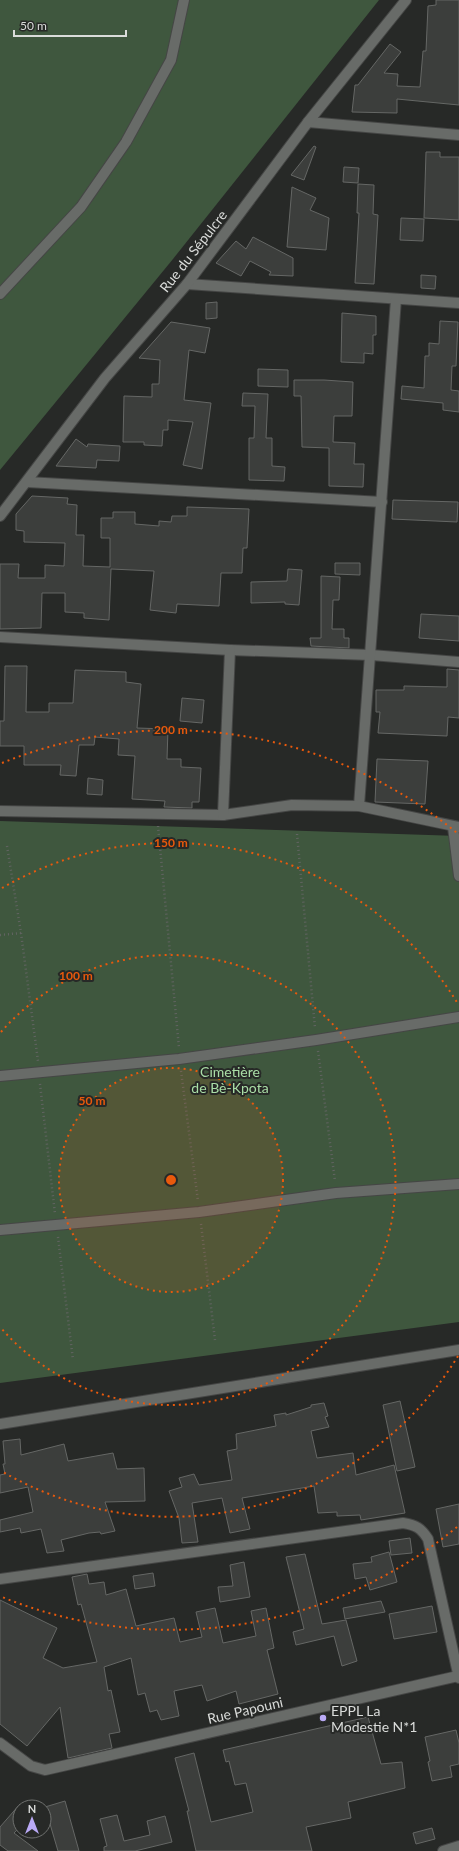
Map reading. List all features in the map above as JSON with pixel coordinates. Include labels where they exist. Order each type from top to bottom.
[{"type":"street","points":[[0,294],[81,207],[126,142],[170,60],[184,0]]},
{"type":"street","name":"Rue du Sépulcre","points":[[0,516],[105,378],[187,284],[308,122],[406,0]]},
{"type":"street","points":[[308,122],[459,135]]},
{"type":"street","points":[[187,284],[459,303]]},
{"type":"street","points":[[359,806],[396,299]]},
{"type":"street","points":[[27,482],[382,502]]},
{"type":"street","points":[[0,637],[230,650],[371,656],[459,662]]},
{"type":"street","points":[[222,815],[230,650]]},
{"type":"street","points":[[0,811],[222,815],[292,805],[359,806],[456,827],[459,876]]},
{"type":"street","points":[[0,1076],[180,1059],[316,1040],[459,1016]]},
{"type":"street","points":[[0,1230],[199,1212],[336,1193],[459,1184]]},
{"type":"street","points":[[0,1424],[459,1350]]},
{"type":"street","points":[[0,1579],[403,1523],[415,1525],[423,1530],[428,1539],[459,1677]]},
{"type":"street","name":"Rue Papouni","points":[[0,1743],[37,1769],[45,1770],[459,1677]]},
{"type":"street","points":[[443,1851],[459,1846]]},
{"type":"path","points":[[157,814],[180,1059],[215,1340]]},
{"type":"path","points":[[297,834],[316,1040],[336,1193]]},
{"type":"path","points":[[7,846],[21,933],[39,1072],[73,1360]]},
{"type":"path","points":[[0,935],[21,933]]},
{"type":"green space","points":[[0,0],[379,0],[173,259],[0,470]]},
{"type":"green space","name":"Cimetière de Bè-Kpota","points":[[0,821],[459,836],[459,1322],[0,1383]]},
{"type":"building","points":[[436,0],[459,0],[459,105],[397,99],[397,113],[352,112],[355,85],[358,85],[390,44],[401,52],[384,73],[398,74],[397,86],[420,87],[423,51],[426,51],[428,6],[436,5]]},
{"type":"building","points":[[314,146],[316,147],[304,180],[291,175]]},
{"type":"building","points":[[426,152],[440,152],[440,157],[459,157],[459,220],[424,218]]},
{"type":"building","points":[[344,167],[359,168],[358,183],[343,182]]},
{"type":"building","points":[[358,184],[374,185],[373,214],[378,215],[374,284],[355,283],[359,213],[357,213]]},
{"type":"building","points":[[292,187],[316,198],[310,210],[329,218],[326,250],[287,247]]},
{"type":"building","points":[[401,218],[424,219],[423,241],[400,240]]},
{"type":"building","points":[[253,237],[293,258],[293,276],[269,275],[271,272],[250,261],[241,276],[216,263],[236,241],[246,249]]},
{"type":"building","points":[[421,275],[436,276],[435,289],[421,288]]},
{"type":"building","points":[[217,302],[217,318],[206,319],[206,303]]},
{"type":"building","points":[[342,313],[376,316],[376,335],[373,335],[373,354],[364,353],[364,363],[341,362]]},
{"type":"building","points":[[440,321],[458,322],[456,366],[452,366],[451,390],[459,391],[459,412],[443,410],[443,403],[401,399],[402,386],[424,388],[425,356],[429,356],[429,343],[439,344]]},
{"type":"building","points":[[171,322],[210,328],[205,353],[189,350],[184,400],[211,403],[202,469],[183,465],[193,422],[168,420],[168,430],[163,430],[162,446],[144,445],[144,442],[123,442],[124,396],[152,397],[152,384],[159,384],[160,360],[139,358]]},
{"type":"building","points":[[258,369],[288,370],[288,387],[258,386]]},
{"type":"building","points":[[294,380],[353,382],[352,416],[334,416],[333,442],[355,443],[354,464],[364,464],[363,487],[329,486],[329,448],[302,447],[301,396],[294,396]]},
{"type":"building","points":[[243,393],[268,394],[266,438],[272,438],[272,466],[285,467],[284,481],[249,480],[249,438],[254,438],[255,406],[242,406]]},
{"type":"building","points":[[76,439],[87,447],[88,444],[120,446],[119,461],[97,460],[96,468],[56,466]]},
{"type":"building","points":[[32,496],[68,498],[67,504],[77,505],[76,535],[84,535],[83,566],[110,567],[110,538],[101,538],[101,518],[113,518],[113,512],[135,512],[135,524],[159,526],[159,521],[171,522],[172,516],[187,516],[187,507],[249,509],[247,548],[243,548],[242,573],[221,573],[219,606],[177,604],[176,613],[150,610],[154,571],[111,569],[109,620],[84,618],[84,613],[65,612],[65,593],[42,593],[41,628],[0,629],[0,564],[19,564],[18,578],[45,578],[45,565],[64,566],[65,543],[24,542],[24,531],[16,530],[16,514]]},
{"type":"building","points":[[393,500],[458,502],[457,522],[392,519]]},
{"type":"building","points":[[335,563],[360,563],[360,575],[335,574]]},
{"type":"building","points":[[288,569],[302,570],[299,605],[285,604],[285,602],[251,603],[251,582],[287,581]]},
{"type":"building","points":[[321,576],[340,577],[339,600],[333,600],[332,629],[344,629],[344,638],[349,638],[349,648],[311,646],[310,638],[321,638]]},
{"type":"building","points":[[421,614],[459,616],[459,641],[419,638]]},
{"type":"building","points":[[5,666],[27,666],[26,712],[49,712],[49,703],[73,703],[75,670],[126,672],[126,682],[141,684],[137,728],[168,729],[167,759],[181,759],[181,767],[201,768],[199,802],[192,802],[192,808],[164,807],[165,801],[132,799],[135,756],[118,755],[119,739],[95,737],[94,745],[79,745],[76,776],[60,775],[61,765],[24,765],[24,746],[0,746],[0,721],[4,721]]},
{"type":"building","points":[[447,669],[459,670],[459,718],[448,717],[447,736],[378,733],[380,712],[376,712],[376,690],[404,690],[404,686],[447,687]]},
{"type":"building","points":[[182,698],[204,700],[202,723],[180,721]]},
{"type":"building","points":[[377,759],[428,761],[425,804],[375,802]]},
{"type":"building","points":[[88,778],[103,780],[102,795],[87,794]]},
{"type":"building","points":[[400,1401],[415,1467],[397,1471],[383,1405]]},
{"type":"building","points":[[324,1403],[328,1416],[325,1417],[329,1427],[311,1431],[317,1458],[353,1453],[356,1475],[394,1465],[405,1513],[361,1520],[360,1515],[337,1516],[337,1512],[318,1513],[314,1486],[242,1498],[250,1529],[230,1533],[222,1498],[192,1503],[198,1542],[182,1543],[179,1518],[169,1491],[182,1487],[179,1478],[194,1474],[199,1485],[232,1480],[227,1451],[237,1449],[236,1434],[276,1426],[274,1415],[286,1413],[286,1415],[311,1407],[311,1405]]},
{"type":"building","points":[[20,1439],[21,1455],[64,1444],[68,1461],[113,1453],[117,1469],[144,1468],[145,1501],[105,1502],[115,1531],[101,1534],[100,1532],[89,1533],[61,1540],[64,1551],[47,1553],[41,1529],[21,1533],[20,1528],[0,1532],[0,1520],[33,1512],[28,1487],[0,1493],[0,1475],[5,1474],[3,1464],[5,1464],[3,1441]]},
{"type":"building","points":[[459,1504],[459,1544],[443,1547],[436,1509]]},
{"type":"building","points":[[410,1538],[412,1553],[391,1555],[389,1541]]},
{"type":"building","points":[[389,1552],[397,1582],[370,1590],[366,1577],[355,1579],[353,1564],[372,1562],[371,1557]]},
{"type":"building","points":[[305,1554],[322,1624],[346,1620],[357,1661],[342,1666],[334,1636],[296,1645],[293,1632],[304,1629],[286,1557]]},
{"type":"building","points":[[244,1562],[250,1597],[220,1602],[218,1587],[233,1586],[230,1565]]},
{"type":"building","points":[[153,1573],[155,1586],[135,1589],[133,1576]]},
{"type":"building","points":[[87,1574],[89,1584],[104,1582],[106,1595],[126,1589],[136,1626],[174,1618],[180,1642],[202,1637],[196,1612],[215,1608],[223,1643],[256,1636],[251,1611],[266,1608],[274,1648],[267,1650],[278,1694],[239,1704],[236,1691],[207,1701],[202,1685],[174,1691],[179,1716],[161,1720],[157,1710],[150,1712],[145,1693],[138,1695],[131,1658],[104,1667],[108,1691],[111,1690],[120,1732],[109,1734],[112,1748],[68,1758],[60,1707],[27,1746],[0,1724],[0,1600],[57,1628],[43,1658],[63,1668],[97,1662],[81,1604],[78,1605],[72,1577]]},
{"type":"building","points":[[381,1601],[385,1612],[345,1619],[343,1608]]},
{"type":"building","points":[[432,1606],[437,1632],[394,1639],[389,1614]]},
{"type":"building","points":[[368,1717],[381,1764],[402,1762],[405,1788],[348,1802],[351,1818],[306,1827],[312,1851],[196,1851],[187,1811],[189,1811],[175,1758],[194,1753],[211,1822],[253,1812],[246,1783],[235,1785],[229,1761],[226,1762],[223,1750]]},
{"type":"building","points":[[456,1730],[459,1743],[459,1764],[450,1766],[452,1777],[432,1781],[425,1737]]},
{"type":"building","points":[[65,1801],[79,1851],[58,1851],[52,1831],[52,1805]]},
{"type":"building","points":[[12,1813],[12,1839],[22,1839],[38,1851],[8,1851],[0,1845],[0,1827]]},
{"type":"building","points":[[117,1815],[124,1841],[150,1835],[147,1821],[165,1816],[172,1842],[135,1851],[104,1851],[104,1847],[107,1846],[100,1819]]},
{"type":"building","points":[[432,1828],[435,1839],[416,1844],[413,1833]]},
{"type":"place","name":"EPPL La Modestie N*1","points":[[323,1718]]}]
